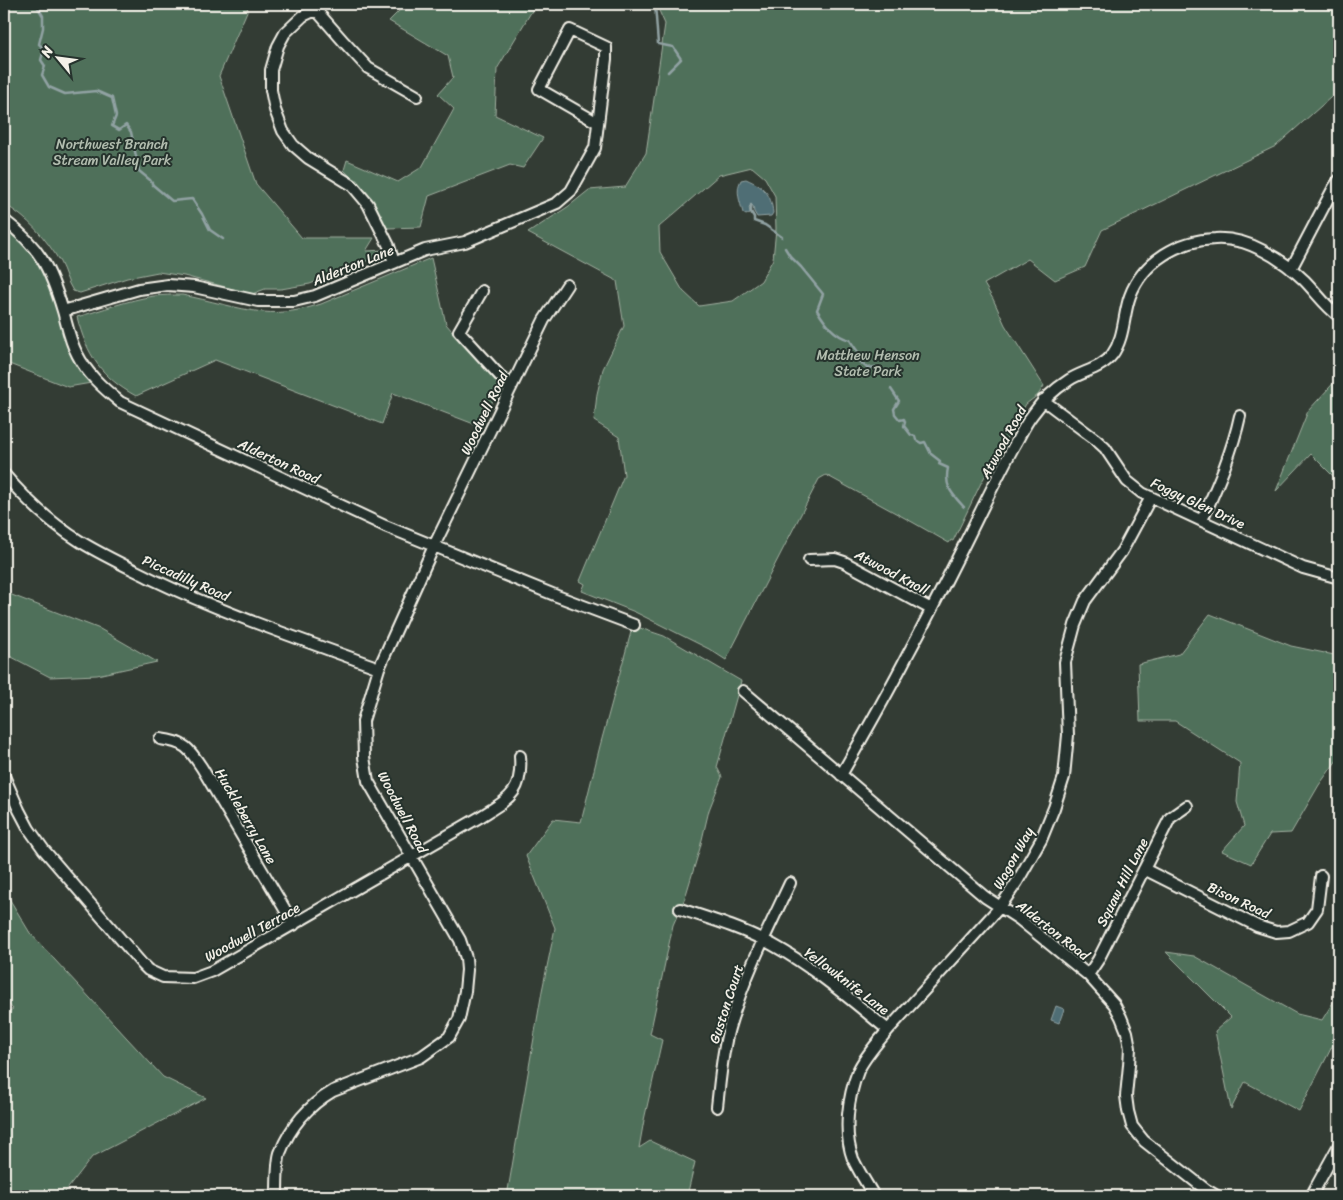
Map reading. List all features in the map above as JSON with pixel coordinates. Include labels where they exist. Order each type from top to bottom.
[{"type":"street","points":[[394,263],[389,246],[368,204],[352,185],[308,158],[293,145],[283,131],[275,110],[271,70],[278,46],[285,33],[317,6],[344,42],[368,68],[417,96]]},
{"type":"street","name":"Alderton Lane","points":[[63,311],[139,289],[168,285],[194,287],[258,301],[294,300],[315,296],[426,250],[465,242],[557,203],[571,191],[595,148],[598,123],[606,47],[570,30],[539,89],[598,123]]},
{"type":"street","points":[[1291,269],[1339,180]]},
{"type":"street","name":"Alderton Road","points":[[4,220],[19,231],[45,264],[54,282],[76,354],[97,382],[120,402],[385,526],[634,625]]},
{"type":"street","name":"Atwood Road","points":[[841,775],[908,655],[1008,457],[1031,416],[1043,400],[1070,380],[1098,367],[1110,357],[1119,343],[1130,296],[1142,275],[1152,263],[1166,253],[1194,242],[1216,239],[1234,240],[1270,255],[1291,269],[1339,316]]},
{"type":"street","name":"Woodwell Road","points":[[277,1196],[279,1155],[291,1131],[309,1109],[333,1091],[421,1057],[449,1037],[459,1019],[468,970],[466,958],[460,940],[368,781],[364,757],[363,721],[379,668],[434,546],[544,320],[567,285]]},
{"type":"street","points":[[482,291],[459,331],[511,388]]},
{"type":"street","name":"Foggy Glen Drive","points":[[1043,400],[1095,438],[1105,448],[1127,481],[1142,493],[1303,568],[1339,578]]},
{"type":"street","points":[[1202,520],[1224,471],[1240,416]]},
{"type":"street","name":"Piccadilly Road","points":[[5,478],[30,503],[54,523],[80,541],[121,564],[178,592],[236,616],[379,668]]},
{"type":"street","name":"Wagon Way","points":[[874,1196],[853,1158],[849,1141],[847,1123],[850,1099],[859,1070],[888,1030],[1000,906],[1017,882],[1040,840],[1054,808],[1064,776],[1068,735],[1065,662],[1075,625],[1085,601],[1122,551],[1151,497]]},
{"type":"street","name":"Atwood Knoll","points":[[809,560],[835,559],[844,562],[931,609]]},
{"type":"street","name":"Alderton Road","points":[[743,691],[985,897],[1020,919],[1088,976],[1114,1004],[1127,1032],[1130,1048],[1126,1096],[1132,1126],[1144,1141],[1205,1189],[1217,1196]]},
{"type":"street","name":"Huckleberry Lane","points":[[160,739],[175,740],[189,750],[202,768],[294,925]]},
{"type":"street","name":"Woodwell Terrace","points":[[4,776],[29,829],[44,850],[142,964],[148,970],[163,977],[193,978],[212,971],[294,925],[508,799],[519,783],[520,756]]},
{"type":"street","name":"Squaw Hill Lane","points":[[1088,976],[1098,960],[1170,818],[1187,806]]},
{"type":"street","name":"Bison Road","points":[[1144,869],[1257,926],[1276,932],[1290,931],[1308,922],[1317,909],[1321,876]]},
{"type":"street","name":"Guston Court","points":[[717,1107],[721,1068],[729,1029],[743,986],[790,883]]},
{"type":"street","name":"Yellowknife Lane","points":[[680,908],[720,922],[773,945],[819,974],[888,1030]]},
{"type":"street","points":[[1311,1196],[1339,1145]]},
{"type":"green space","name":"Northwest Branch Stream Valley Park","points":[[4,4],[244,4],[248,9],[219,76],[256,184],[302,238],[374,238],[366,251],[385,250],[386,253],[310,284],[281,289],[265,289],[252,294],[184,276],[158,272],[127,278],[80,293],[73,291],[60,262],[49,245],[29,222],[4,204]]},
{"type":"green space","points":[[406,4],[536,4],[497,69],[495,115],[543,138],[523,168],[510,165],[429,196],[421,227],[387,228],[369,196],[344,170],[347,160],[398,182],[422,167],[454,109],[438,94],[453,77],[448,56],[389,21]]},
{"type":"green space","name":"Matthew Henson State Park","points":[[656,4],[1339,4],[1339,90],[1276,146],[1102,230],[1085,267],[1055,280],[1028,259],[984,284],[1005,325],[1044,386],[1038,395],[1026,404],[981,483],[953,541],[951,540],[949,543],[826,475],[819,479],[726,660],[709,649],[635,612],[582,591],[585,584],[580,581],[624,475],[619,437],[594,421],[597,394],[603,369],[624,326],[617,281],[528,233],[569,206],[589,190],[625,187],[646,153],[665,24]],"holes":[[[752,167],[765,178],[775,196],[776,229],[773,259],[761,281],[733,301],[699,306],[683,291],[660,252],[659,227],[719,175]]]},
{"type":"green space","points":[[4,220],[45,264],[68,332],[97,382],[68,387],[4,362]]},
{"type":"green space","points":[[431,258],[446,324],[499,385],[487,414],[474,424],[393,393],[382,424],[215,360],[136,396],[113,381],[97,364],[86,343],[77,317],[135,300],[168,295],[182,295],[263,312],[292,311],[321,304]]},
{"type":"green space","points":[[1339,377],[1339,482],[1311,454],[1276,491],[1308,411]]},
{"type":"green space","points":[[4,592],[100,629],[157,662],[97,675],[50,677],[4,653]]},
{"type":"green space","points":[[1210,614],[1291,646],[1339,656],[1339,761],[1337,760],[1319,785],[1291,833],[1270,834],[1251,864],[1222,851],[1244,826],[1237,802],[1240,763],[1175,721],[1140,721],[1138,664],[1179,654]]},
{"type":"green space","points":[[634,626],[664,636],[741,681],[717,767],[722,777],[709,810],[685,898],[673,925],[650,1034],[662,1040],[639,1148],[650,1141],[695,1162],[687,1196],[507,1196],[542,991],[555,928],[526,856],[553,819],[581,822]]},
{"type":"green space","points":[[4,890],[30,933],[163,1077],[206,1098],[92,1157],[62,1196],[4,1196],[4,1014],[13,1009],[4,999]]},
{"type":"green space","points":[[1166,952],[1194,956],[1297,1014],[1322,1020],[1339,993],[1339,1033],[1299,1111],[1245,1082],[1231,1109],[1215,1031],[1231,1017]]},
{"type":"water","points":[[746,179],[758,185],[766,192],[773,213],[771,216],[757,217],[751,205],[749,207],[750,213],[746,215],[743,213],[738,188],[741,180]]},
{"type":"water","points":[[1056,1006],[1064,1009],[1059,1023],[1051,1020]]},
{"type":"waterway","points":[[36,4],[43,16],[43,28],[39,44],[44,49],[41,60],[45,66],[42,75],[49,87],[65,94],[96,91],[112,98],[116,116],[112,126],[119,130],[126,125],[131,132],[139,171],[172,201],[192,199],[210,230],[223,239]]},
{"type":"waterway","points":[[655,4],[658,44],[673,47],[681,59],[668,72]]},
{"type":"waterway","points":[[751,205],[754,221],[765,225],[782,237]]},
{"type":"waterway","points":[[785,248],[823,294],[817,310],[827,324],[839,335],[850,340],[861,357],[859,361],[867,368],[876,367]]},
{"type":"waterway","points":[[891,389],[899,401],[894,409],[895,414],[900,420],[904,419],[904,426],[911,435],[915,436],[916,440],[921,443],[925,442],[931,454],[940,461],[939,464],[948,468],[947,480],[950,490],[964,507]]}]
